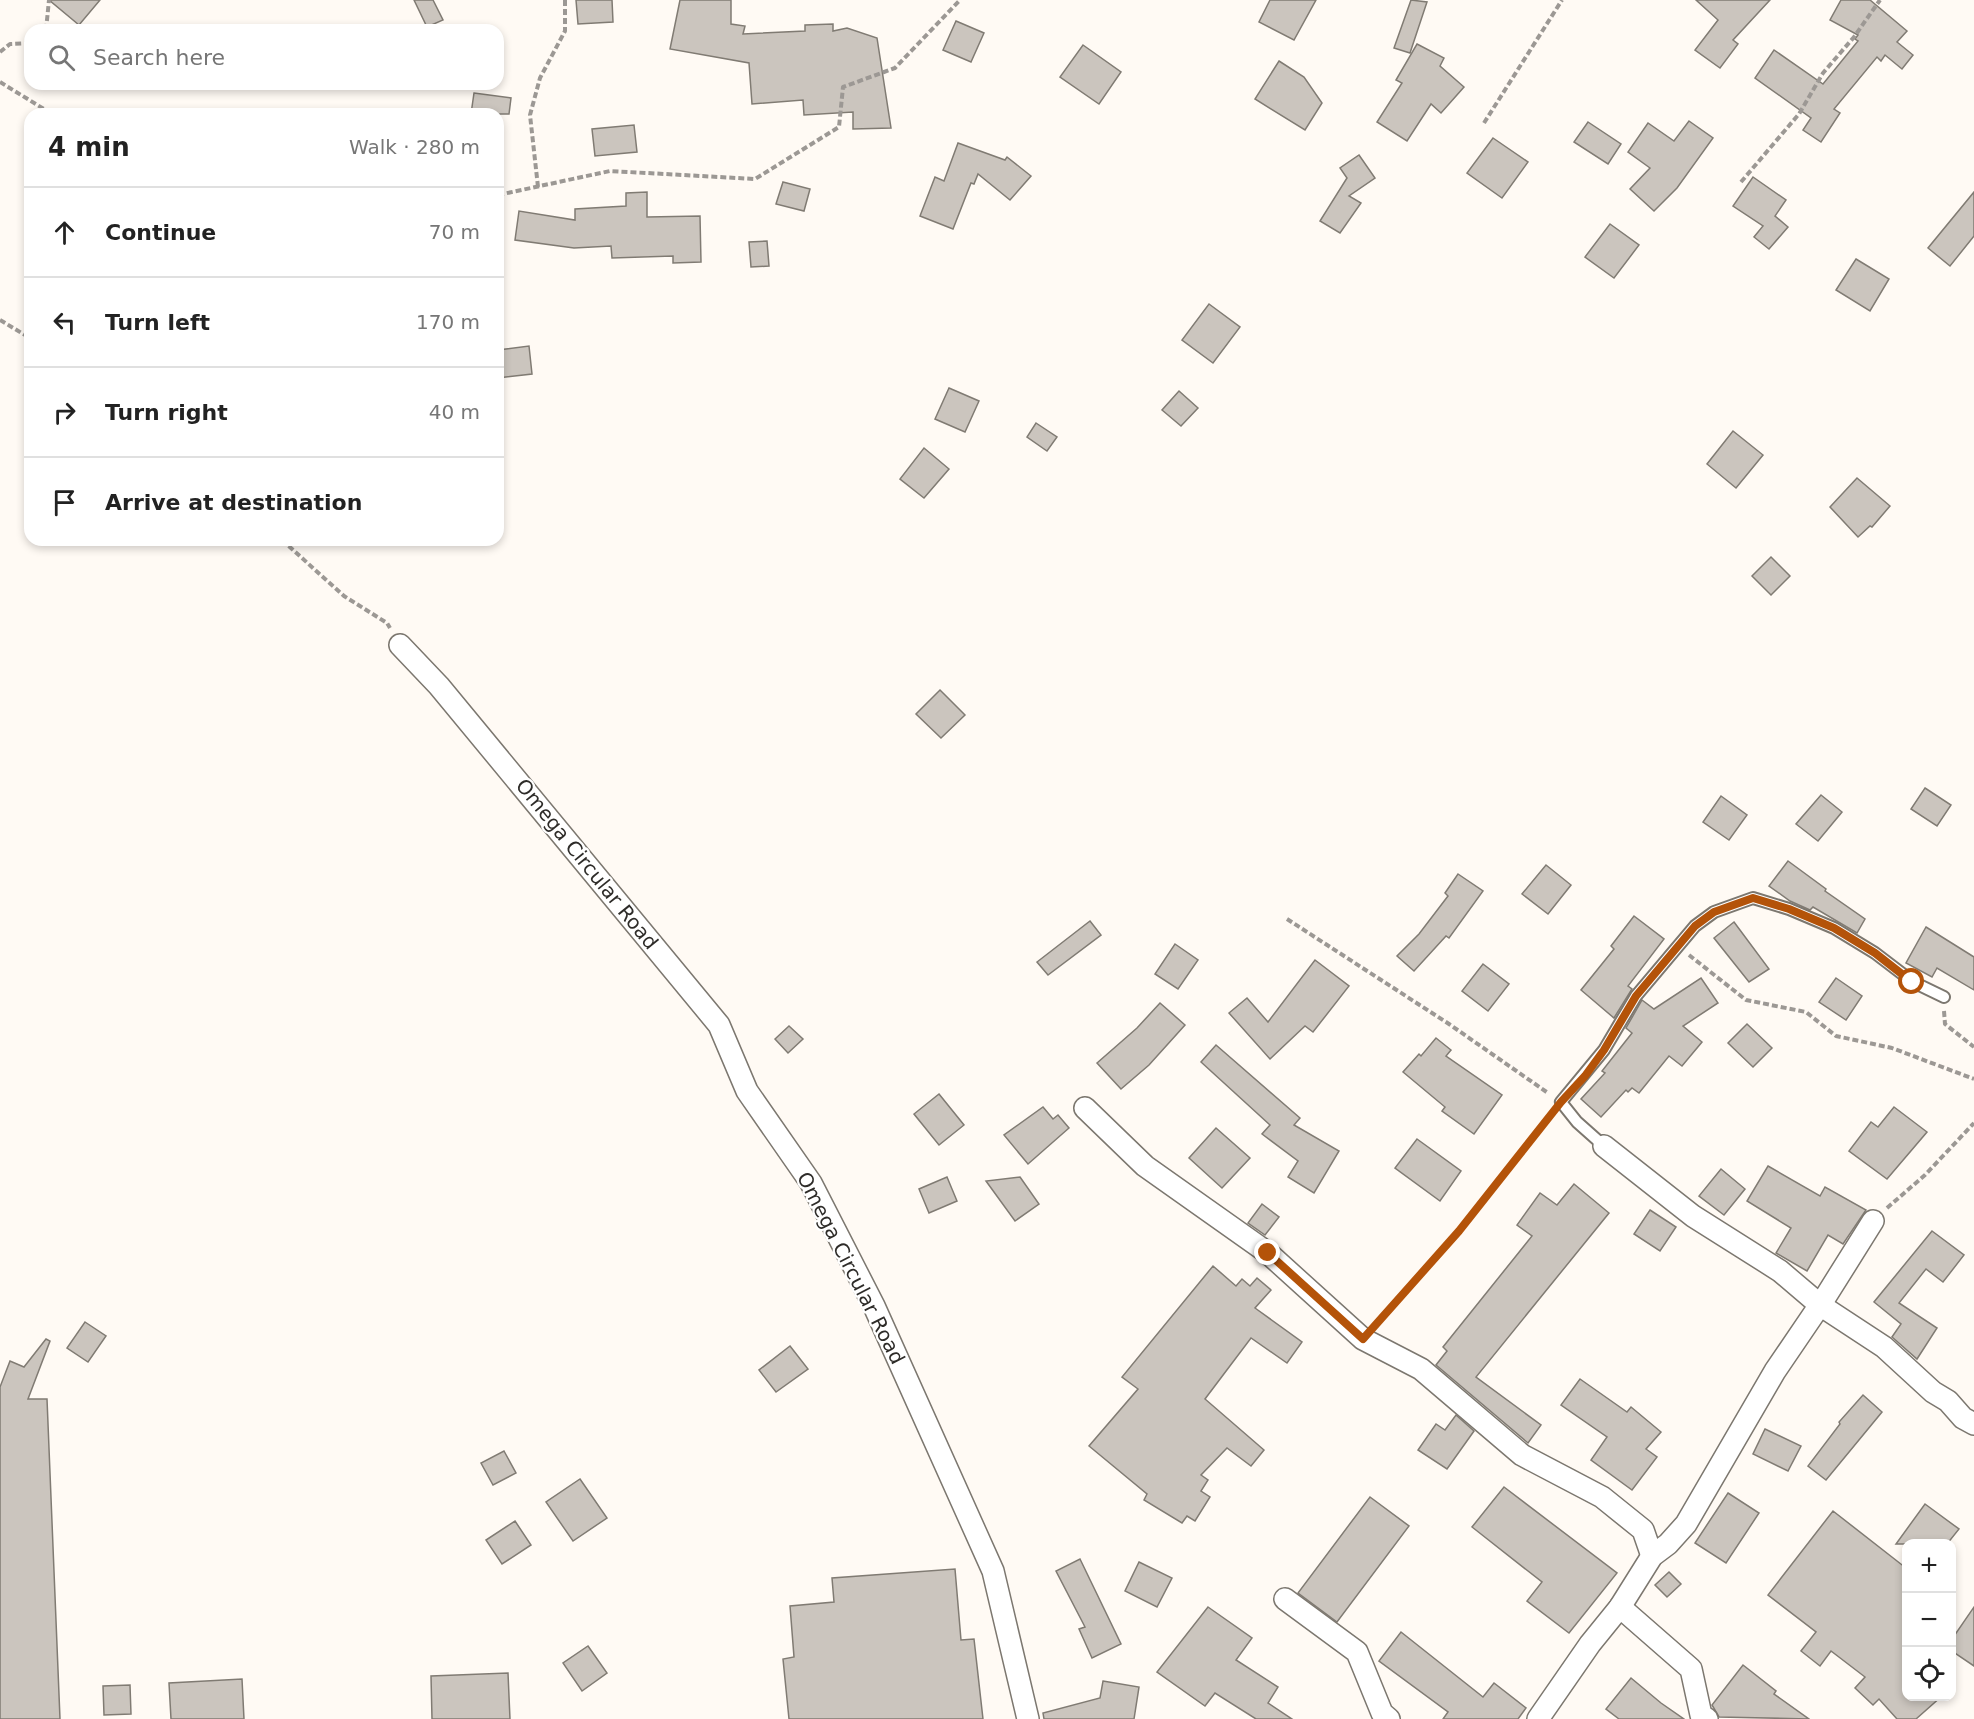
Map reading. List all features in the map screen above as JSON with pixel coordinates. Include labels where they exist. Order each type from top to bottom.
[{"type":"street","name":"Omega Circular Road","points":[[400,645],[440,686],[719,1025],[747,1091],[811,1183],[874,1306],[993,1571],[1029,1719]]},
{"type":"street","points":[[1085,1108],[1145,1166],[1268,1253],[1363,1339],[1420,1369],[1522,1455],[1602,1497],[1643,1530],[1652,1556]]},
{"type":"street","points":[[1604,1146],[1693,1216],[1779,1271],[1820,1305],[1884,1347],[1933,1392],[1948,1401],[1963,1418],[1974,1424]]},
{"type":"street","points":[[1538,1719],[1590,1644],[1620,1607],[1652,1556],[1668,1544],[1686,1524],[1775,1371],[1873,1221]]},
{"type":"street","points":[[1285,1599],[1357,1652],[1382,1713],[1389,1719]]},
{"type":"street","points":[[1620,1607],[1691,1669],[1701,1715],[1707,1719]]},
{"type":"lane","points":[[1604,1146],[1577,1122],[1561,1102],[1604,1050],[1636,996],[1680,948],[1695,926],[1714,912],[1753,898],[1789,909],[1834,928],[1875,953],[1912,982],[1944,997]]},
{"type":"path","points":[[47,24],[49,0]]},
{"type":"path","points":[[538,187],[530,115],[540,78],[566,31],[565,0]]},
{"type":"path","points":[[504,194],[610,171],[755,179],[839,127],[843,87],[895,68],[960,0]]},
{"type":"path","points":[[1484,123],[1562,0]]},
{"type":"path","points":[[1741,182],[1799,114],[1823,73],[1854,37],[1880,0]]},
{"type":"path","points":[[0,52],[10,44],[24,43]]},
{"type":"path","points":[[0,82],[42,108]]},
{"type":"path","points":[[0,320],[24,334]]},
{"type":"path","points":[[289,546],[344,596],[387,623]]},
{"type":"path","points":[[1287,919],[1439,1018],[1561,1102],[1459,1231],[1363,1339]]},
{"type":"path","points":[[1680,948],[1746,1000],[1806,1012],[1836,1036],[1892,1048],[1974,1079]]},
{"type":"path","points":[[1944,997],[1945,1024],[1974,1047]]},
{"type":"path","points":[[1873,1221],[1925,1175],[1974,1123]]},
{"type":"building","points":[[49,0],[100,0],[78,24]]},
{"type":"building","points":[[414,0],[433,0],[443,20],[434,24],[426,24]]},
{"type":"building","points":[[576,0],[612,0],[613,22],[578,24]]},
{"type":"building","points":[[680,0],[731,0],[731,24],[745,26],[743,34],[805,31],[805,25],[833,24],[833,31],[847,28],[877,38],[891,128],[853,129],[853,112],[804,115],[803,100],[752,104],[749,63],[670,49]]},
{"type":"building","points":[[1270,0],[1316,0],[1294,40],[1259,22]]},
{"type":"building","points":[[1411,0],[1427,2],[1410,53],[1394,48]]},
{"type":"building","points":[[1696,0],[1770,0],[1733,40],[1738,44],[1720,68],[1695,50],[1718,20]]},
{"type":"building","points":[[1841,0],[1870,0],[1907,31],[1897,42],[1913,55],[1902,69],[1885,55],[1881,61],[1877,57],[1834,109],[1840,113],[1821,142],[1803,130],[1811,118],[1755,78],[1774,50],[1823,84],[1858,41],[1855,39],[1858,35],[1830,20]]},
{"type":"building","points":[[956,21],[984,33],[971,62],[943,50]]},
{"type":"building","points":[[1417,44],[1444,58],[1440,66],[1464,87],[1441,113],[1431,104],[1407,141],[1377,122],[1402,83],[1396,80]]},
{"type":"building","points":[[1083,45],[1121,72],[1099,104],[1060,77]]},
{"type":"building","points":[[1279,61],[1304,77],[1322,103],[1305,130],[1255,99]]},
{"type":"building","points":[[474,93],[511,98],[509,114],[504,114],[504,108],[472,108]]},
{"type":"building","points":[[1689,121],[1713,138],[1677,188],[1654,211],[1630,189],[1650,168],[1628,152],[1648,123],[1674,141]]},
{"type":"building","points":[[1588,122],[1621,144],[1608,164],[1574,142]]},
{"type":"building","points":[[634,125],[637,152],[595,156],[592,129]]},
{"type":"building","points":[[1493,138],[1528,162],[1502,198],[1467,173]]},
{"type":"building","points":[[958,143],[1005,160],[1007,157],[1031,176],[1010,200],[978,174],[974,184],[971,183],[953,229],[920,216],[935,177],[944,181]]},
{"type":"building","points":[[1359,155],[1375,178],[1349,196],[1361,203],[1340,233],[1320,221],[1347,178],[1340,168]]},
{"type":"building","points":[[1753,177],[1786,200],[1775,216],[1788,227],[1769,249],[1754,237],[1763,226],[1733,206]]},
{"type":"building","points":[[783,182],[810,189],[804,211],[776,204]]},
{"type":"building","points":[[647,192],[647,217],[700,216],[701,262],[673,263],[673,256],[612,258],[611,246],[574,248],[515,240],[519,211],[575,220],[575,209],[626,206],[626,193]]},
{"type":"building","points":[[1974,192],[1974,236],[1950,266],[1928,248]]},
{"type":"building","points":[[1610,224],[1639,245],[1614,278],[1585,257]]},
{"type":"building","points":[[767,241],[769,266],[751,267],[749,242]]},
{"type":"building","points":[[1856,259],[1889,279],[1870,311],[1836,290]]},
{"type":"building","points":[[1209,304],[1240,327],[1213,363],[1182,340]]},
{"type":"building","points":[[529,346],[532,374],[504,377],[504,349]]},
{"type":"building","points":[[949,388],[979,401],[965,432],[935,419]]},
{"type":"building","points":[[1179,391],[1198,408],[1181,426],[1162,410]]},
{"type":"building","points":[[1036,423],[1057,437],[1047,451],[1027,437]]},
{"type":"building","points":[[1733,431],[1763,455],[1736,488],[1707,464]]},
{"type":"building","points":[[924,448],[949,469],[924,498],[900,479]]},
{"type":"building","points":[[1857,478],[1890,506],[1872,527],[1870,526],[1858,537],[1830,507]]},
{"type":"building","points":[[1771,557],[1790,576],[1771,595],[1752,576]]},
{"type":"building","points":[[940,690],[965,715],[941,738],[916,714]]},
{"type":"building","points":[[1925,788],[1951,805],[1937,826],[1911,809]]},
{"type":"building","points":[[1821,795],[1842,812],[1818,841],[1796,824]]},
{"type":"building","points":[[1721,796],[1747,815],[1729,840],[1703,822]]},
{"type":"building","points":[[1788,861],[1865,919],[1857,933],[1813,907],[1810,910],[1790,901],[1769,886]]},
{"type":"building","points":[[1546,865],[1571,885],[1548,914],[1522,894]]},
{"type":"building","points":[[1458,874],[1483,891],[1449,938],[1446,936],[1414,971],[1397,956],[1419,934],[1448,896],[1445,893]]},
{"type":"building","points":[[1634,916],[1664,939],[1628,986],[1632,989],[1614,1018],[1581,990],[1614,949],[1611,946]]},
{"type":"building","points":[[1090,921],[1101,935],[1048,975],[1037,962]]},
{"type":"building","points":[[1734,922],[1769,969],[1749,982],[1714,938]]},
{"type":"building","points":[[1926,927],[1974,957],[1974,990],[1937,968],[1932,977],[1906,963]]},
{"type":"building","points":[[1175,944],[1198,960],[1178,989],[1155,974]]},
{"type":"building","points":[[1315,960],[1349,986],[1313,1032],[1305,1026],[1270,1059],[1229,1013],[1247,998],[1268,1022]]},
{"type":"building","points":[[1483,964],[1509,984],[1488,1011],[1462,991]]},
{"type":"building","points":[[1701,978],[1718,1003],[1683,1026],[1702,1042],[1682,1066],[1669,1056],[1639,1093],[1632,1088],[1628,1092],[1626,1090],[1601,1117],[1581,1099],[1605,1073],[1602,1071],[1632,1033],[1626,1028],[1642,1000],[1654,1009]]},
{"type":"building","points":[[1836,978],[1862,996],[1846,1020],[1819,1002]]},
{"type":"building","points":[[1160,1003],[1185,1025],[1149,1065],[1121,1089],[1097,1063],[1137,1028]]},
{"type":"building","points":[[1747,1024],[1772,1048],[1753,1067],[1728,1043]]},
{"type":"building","points":[[789,1026],[803,1039],[788,1053],[775,1039]]},
{"type":"building","points":[[1436,1038],[1451,1050],[1446,1056],[1502,1095],[1474,1134],[1442,1111],[1445,1107],[1403,1072]]},
{"type":"building","points":[[1216,1045],[1300,1118],[1294,1125],[1339,1151],[1314,1193],[1288,1177],[1298,1161],[1262,1134],[1270,1125],[1201,1062]]},
{"type":"building","points":[[939,1094],[964,1125],[939,1145],[914,1114]]},
{"type":"building","points":[[1043,1107],[1053,1119],[1058,1115],[1069,1128],[1028,1164],[1004,1135]]},
{"type":"building","points":[[1894,1107],[1927,1132],[1887,1179],[1849,1151],[1871,1122],[1878,1127]]},
{"type":"building","points":[[1216,1128],[1250,1158],[1222,1188],[1189,1158]]},
{"type":"building","points":[[1417,1139],[1461,1171],[1440,1201],[1395,1168]]},
{"type":"building","points":[[1768,1166],[1820,1196],[1825,1187],[1866,1210],[1843,1244],[1828,1235],[1807,1271],[1776,1253],[1791,1228],[1747,1201]]},
{"type":"building","points":[[1721,1169],[1745,1189],[1724,1215],[1699,1196]]},
{"type":"building","points":[[947,1177],[957,1201],[929,1213],[919,1189]]},
{"type":"building","points":[[1020,1177],[1039,1204],[1015,1221],[986,1181]]},
{"type":"building","points":[[1574,1184],[1609,1213],[1476,1377],[1541,1425],[1528,1443],[1436,1365],[1447,1351],[1443,1347],[1532,1236],[1517,1225],[1540,1193],[1557,1205]]},
{"type":"building","points":[[1262,1204],[1279,1217],[1265,1235],[1248,1223]]},
{"type":"building","points":[[1650,1210],[1676,1227],[1660,1251],[1634,1234]]},
{"type":"building","points":[[1932,1231],[1964,1255],[1943,1282],[1926,1269],[1899,1303],[1937,1328],[1917,1359],[1892,1337],[1901,1324],[1874,1302]]},
{"type":"building","points":[[1213,1266],[1236,1286],[1242,1279],[1250,1286],[1257,1278],[1271,1290],[1255,1308],[1302,1342],[1287,1363],[1251,1338],[1205,1399],[1264,1450],[1251,1466],[1227,1448],[1201,1475],[1208,1480],[1201,1491],[1210,1497],[1195,1521],[1187,1516],[1182,1523],[1144,1500],[1147,1494],[1089,1446],[1138,1389],[1122,1377]]},
{"type":"building","points":[[85,1322],[106,1336],[88,1362],[67,1348]]},
{"type":"building","points":[[46,1339],[50,1341],[28,1399],[47,1399],[60,1719],[0,1719],[0,1387],[10,1361],[24,1367]]},
{"type":"building","points":[[790,1346],[808,1369],[776,1392],[759,1370]]},
{"type":"building","points":[[1580,1379],[1627,1412],[1631,1407],[1661,1432],[1646,1449],[1657,1457],[1632,1490],[1591,1460],[1607,1437],[1561,1405]]},
{"type":"building","points":[[1863,1395],[1882,1412],[1826,1480],[1808,1466],[1840,1424],[1839,1422]]},
{"type":"building","points":[[1456,1415],[1474,1431],[1447,1469],[1418,1450],[1436,1424],[1445,1430]]},
{"type":"building","points":[[1765,1429],[1801,1446],[1788,1471],[1753,1454]]},
{"type":"building","points":[[504,1451],[516,1473],[493,1485],[481,1463]]},
{"type":"building","points":[[580,1479],[607,1518],[573,1541],[546,1502]]},
{"type":"building","points":[[1504,1487],[1617,1573],[1569,1633],[1527,1601],[1542,1582],[1472,1527]]},
{"type":"building","points":[[1728,1493],[1759,1513],[1726,1563],[1695,1543]]},
{"type":"building","points":[[1370,1497],[1409,1526],[1337,1622],[1298,1593]]},
{"type":"building","points":[[1925,1504],[1959,1529],[1951,1539],[1902,1539],[1902,1544],[1896,1544]]},
{"type":"building","points":[[1833,1511],[1902,1565],[1902,1701],[1936,1701],[1916,1719],[1897,1719],[1879,1699],[1873,1705],[1855,1688],[1865,1677],[1831,1651],[1820,1666],[1801,1651],[1816,1632],[1768,1595]]},
{"type":"building","points":[[515,1521],[531,1545],[502,1564],[486,1540]]},
{"type":"building","points":[[1080,1559],[1121,1644],[1092,1658],[1079,1629],[1085,1627],[1056,1571]]},
{"type":"building","points":[[1139,1562],[1172,1578],[1157,1607],[1125,1591]]},
{"type":"building","points":[[955,1569],[961,1640],[974,1639],[983,1719],[789,1719],[783,1659],[794,1657],[790,1606],[834,1602],[832,1578]]},
{"type":"building","points":[[1669,1572],[1681,1584],[1667,1597],[1655,1585]]},
{"type":"building","points":[[1208,1607],[1252,1638],[1236,1660],[1278,1687],[1268,1703],[1292,1719],[1256,1719],[1215,1693],[1205,1706],[1157,1672]]},
{"type":"building","points":[[1974,1607],[1974,1666],[1956,1654],[1956,1633]]},
{"type":"building","points":[[1401,1632],[1483,1697],[1494,1683],[1526,1708],[1518,1719],[1443,1719],[1448,1712],[1379,1661]]},
{"type":"building","points":[[588,1646],[607,1673],[582,1691],[563,1663]]},
{"type":"building","points":[[1743,1665],[1776,1691],[1774,1694],[1809,1719],[1719,1717],[1712,1705]]},
{"type":"building","points":[[508,1673],[510,1719],[432,1719],[431,1676]]},
{"type":"building","points":[[1631,1678],[1684,1719],[1619,1719],[1606,1709]]},
{"type":"building","points":[[242,1679],[244,1719],[171,1719],[169,1683]]},
{"type":"building","points":[[1103,1681],[1139,1687],[1134,1719],[1044,1719],[1043,1713],[1100,1698]]},
{"type":"building","points":[[130,1685],[131,1714],[104,1715],[103,1686]]},
{"type":"route","points":[[1268,1253],[1315,1293],[1363,1339],[1459,1231],[1561,1102],[1585,1076],[1604,1050],[1636,996],[1680,948],[1695,926],[1714,912],[1753,898],[1789,909],[1834,928],[1875,953],[1912,982]]}]
